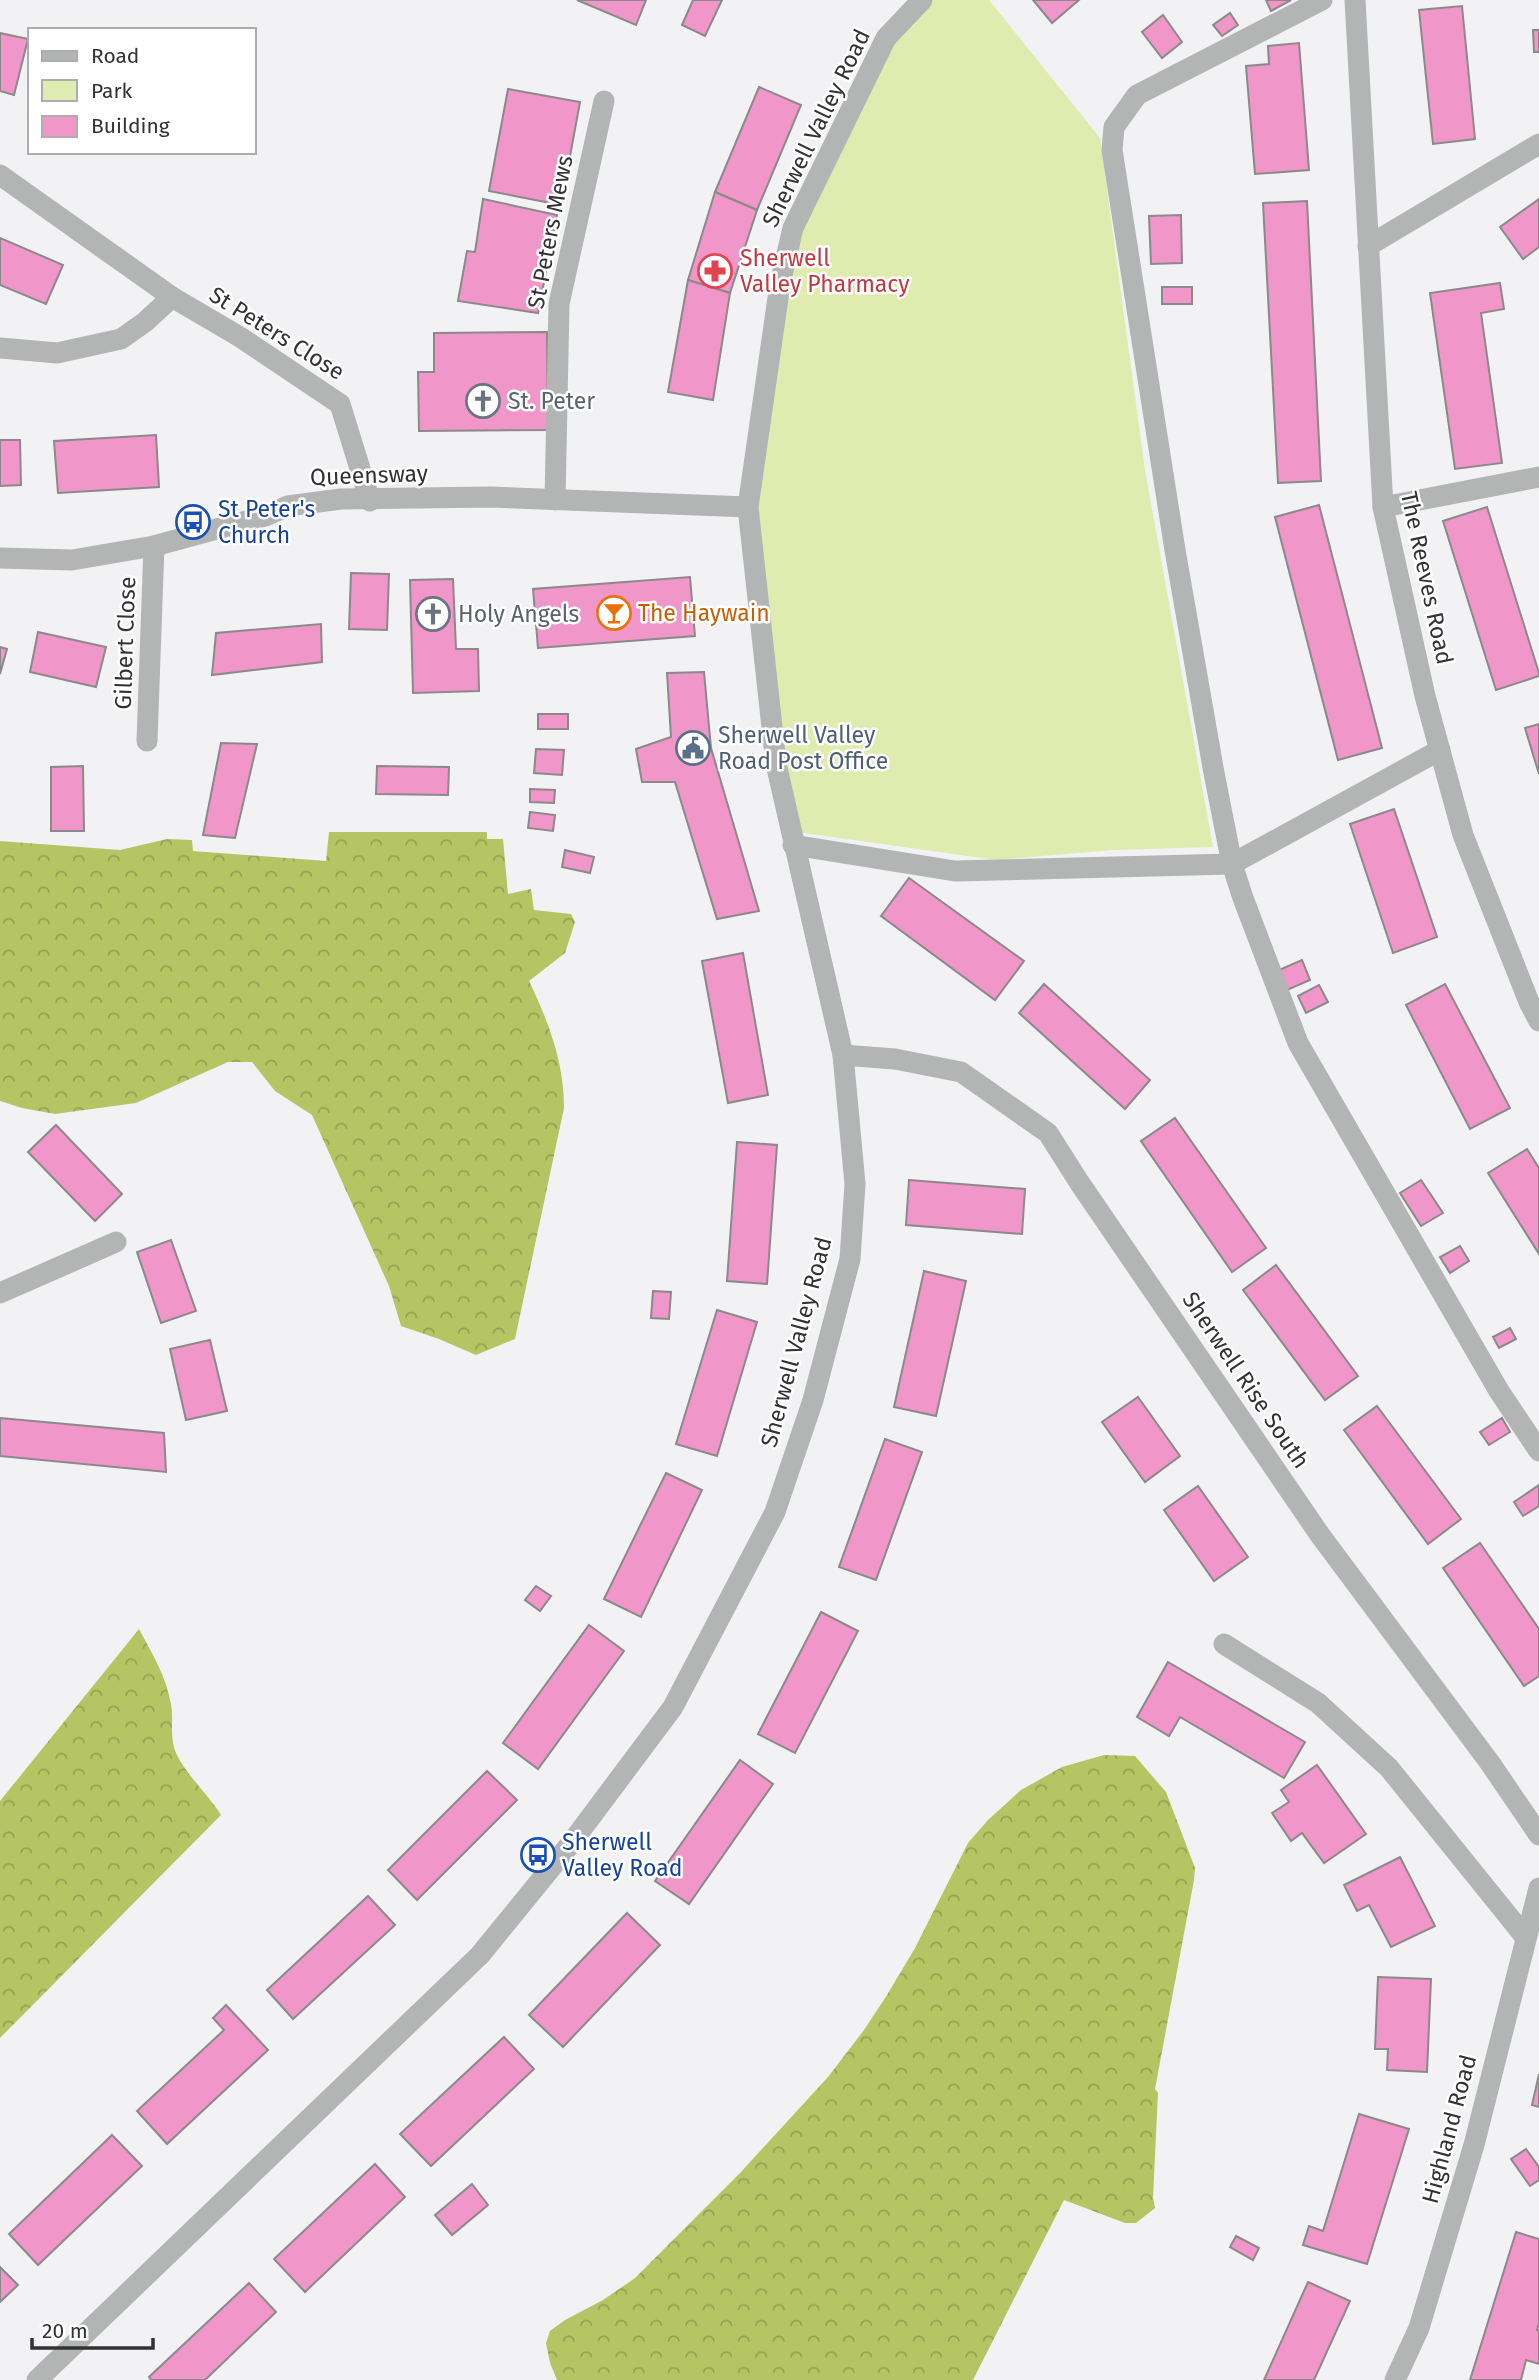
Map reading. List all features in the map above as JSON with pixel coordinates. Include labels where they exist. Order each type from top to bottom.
[{"type":"street","name":"Sherwell Valley Road","points":[[37,2380],[480,1955],[572,1842],[673,1707],[775,1512],[813,1401],[850,1259],[855,1184],[843,1055],[776,764],[748,507],[780,284],[793,228],[886,38],[922,0]]},
{"type":"street","points":[[1322,0],[1137,95],[1114,127],[1112,150],[1172,537],[1232,864],[1298,1043],[1499,1391],[1539,1451]]},
{"type":"street","name":"The Reeves Road","points":[[1355,0],[1383,507],[1425,696],[1463,835],[1539,1021]]},
{"type":"street","name":"St Peters Mews","points":[[555,500],[559,304],[604,102]]},
{"type":"street","points":[[1368,246],[1539,144]]},
{"type":"street","name":"St Peters Close","points":[[0,175],[172,296],[240,337],[340,404],[370,500]]},
{"type":"street","name":"St Peters Close","points":[[0,348],[57,353],[121,339],[145,322],[172,296]]},
{"type":"street","points":[[1383,507],[1539,477]]},
{"type":"street","name":"Queensway","points":[[0,558],[72,560],[154,546],[265,516],[288,506],[341,499],[491,497],[748,507]]},
{"type":"street","name":"Gilbert Close","points":[[147,741],[154,546]]},
{"type":"street","points":[[793,845],[955,871],[1232,864],[1440,750]]},
{"type":"street","name":"Sherwell Rise South","points":[[843,1055],[895,1059],[961,1072],[1048,1133],[1320,1535],[1490,1763],[1539,1835]]},
{"type":"street","points":[[0,1293],[116,1242]]},
{"type":"street","points":[[1224,1644],[1318,1703],[1389,1768],[1526,1938]]},
{"type":"street","name":"Highland Road","points":[[1395,2380],[1419,2328],[1470,2158],[1539,1888]]},
{"type":"green space","points":[[922,0],[989,0],[1100,138],[1145,470],[1213,847],[1114,850],[996,860],[790,831],[748,507],[780,284],[886,38]]},
{"type":"green space","points":[[329,832],[487,832],[487,839],[503,839],[508,894],[531,889],[534,910],[571,914],[575,922],[565,953],[529,981],[554,1043],[564,1108],[515,1339],[476,1355],[401,1326],[389,1286],[312,1115],[275,1091],[252,1062],[228,1062],[136,1103],[55,1114],[0,1101],[0,841],[120,850],[167,839],[192,840],[193,851],[326,861]]},
{"type":"green space","points":[[139,1629],[158,1665],[169,1694],[176,1753],[185,1769],[221,1815],[0,2038],[0,1801]]},
{"type":"green space","points":[[1104,1755],[1135,1756],[1166,1792],[1195,1868],[1155,2089],[1158,2093],[1153,2198],[1155,2208],[1136,2223],[1125,2223],[1064,2200],[973,2380],[557,2380],[546,2343],[550,2331],[635,2278],[740,2173],[828,2077],[887,1995],[915,1948],[968,1843],[988,1820],[1021,1790],[1062,1767]]},
{"type":"building","points":[[577,0],[646,0],[636,25]]},
{"type":"building","points":[[693,0],[722,0],[705,36],[682,25]]},
{"type":"building","points":[[1033,0],[1079,0],[1052,23]]},
{"type":"building","points":[[1266,0],[1291,0],[1271,11]]},
{"type":"building","points":[[1462,6],[1475,139],[1433,144],[1419,10]]},
{"type":"building","points":[[1230,13],[1238,25],[1222,36],[1213,25]]},
{"type":"building","points":[[1163,15],[1182,42],[1162,58],[1142,32]]},
{"type":"building","points":[[1533,30],[1539,30],[1539,52],[1534,52]]},
{"type":"building","points":[[0,33],[28,39],[14,95],[0,91]]},
{"type":"building","points":[[1299,43],[1309,170],[1255,174],[1246,66],[1269,64],[1268,46]]},
{"type":"building","points":[[759,87],[801,105],[757,210],[715,192]]},
{"type":"building","points":[[508,89],[580,102],[561,205],[489,191]]},
{"type":"building","points":[[715,192],[757,210],[730,293],[688,280]]},
{"type":"building","points":[[483,199],[557,215],[538,313],[458,301],[467,251],[475,252]]},
{"type":"building","points":[[1539,199],[1539,247],[1523,259],[1500,227]]},
{"type":"building","points":[[1307,201],[1321,481],[1278,483],[1263,203]]},
{"type":"building","points":[[1181,215],[1182,263],[1151,264],[1149,216]]},
{"type":"building","points":[[0,238],[63,265],[46,304],[0,285]]},
{"type":"building","points":[[688,280],[730,293],[713,400],[668,392]]},
{"type":"building","points":[[1500,283],[1504,309],[1481,313],[1502,463],[1455,469],[1430,293]]},
{"type":"building","points":[[1162,287],[1192,287],[1192,304],[1162,304]]},
{"type":"building","name":"St. Peter","points":[[547,332],[548,430],[419,431],[418,372],[434,372],[434,333]]},
{"type":"building","points":[[156,435],[159,487],[58,493],[54,441]]},
{"type":"building","points":[[0,440],[20,440],[21,485],[0,486]]},
{"type":"building","points":[[1319,505],[1382,748],[1338,760],[1275,517]]},
{"type":"building","points":[[1487,507],[1539,673],[1539,676],[1496,690],[1443,521]]},
{"type":"building","points":[[351,573],[389,574],[387,630],[349,629]]},
{"type":"building","name":"The Haywain","points":[[690,577],[695,636],[538,648],[533,589]]},
{"type":"building","name":"Holy Angels","points":[[453,579],[456,649],[478,649],[479,691],[413,693],[410,580]]},
{"type":"building","points":[[321,624],[322,662],[212,675],[216,633]]},
{"type":"building","points":[[38,632],[106,647],[96,687],[30,672]]},
{"type":"building","points":[[0,647],[7,649],[0,674]]},
{"type":"building","points":[[704,672],[711,748],[759,911],[717,919],[675,782],[642,782],[636,749],[671,737],[667,673]]},
{"type":"building","points":[[538,714],[568,714],[568,729],[538,729]]},
{"type":"building","points":[[1539,724],[1539,774],[1525,728]]},
{"type":"building","points":[[221,743],[257,744],[235,838],[203,835]]},
{"type":"building","points":[[536,749],[564,750],[562,775],[534,773]]},
{"type":"building","points":[[83,766],[84,831],[51,831],[51,767]]},
{"type":"building","points":[[377,766],[449,767],[448,795],[376,794]]},
{"type":"building","points":[[530,789],[555,790],[554,803],[530,802]]},
{"type":"building","points":[[1394,809],[1437,937],[1393,953],[1350,824]]},
{"type":"building","points":[[530,812],[555,815],[553,831],[528,828]]},
{"type":"building","points":[[565,850],[594,857],[590,873],[562,867]]},
{"type":"building","points":[[909,878],[1024,961],[995,1000],[881,916]]},
{"type":"building","points":[[743,953],[768,1095],[728,1103],[702,961]]},
{"type":"building","points":[[1302,960],[1310,980],[1287,990],[1279,970]]},
{"type":"building","points":[[1044,984],[1150,1080],[1125,1109],[1019,1013]]},
{"type":"building","points":[[1445,984],[1510,1108],[1470,1129],[1406,1005]]},
{"type":"building","points":[[1319,985],[1328,1002],[1306,1013],[1298,996]]},
{"type":"building","points":[[1175,1118],[1266,1248],[1232,1272],[1141,1141]]},
{"type":"building","points":[[56,1125],[122,1194],[95,1221],[28,1152]]},
{"type":"building","points":[[737,1142],[777,1145],[767,1284],[727,1281]]},
{"type":"building","points":[[1527,1149],[1539,1168],[1539,1254],[1488,1173]]},
{"type":"building","points":[[909,1180],[1025,1189],[1022,1234],[906,1225]]},
{"type":"building","points":[[1421,1180],[1443,1213],[1421,1226],[1400,1193]]},
{"type":"building","points":[[171,1240],[196,1311],[161,1323],[137,1252]]},
{"type":"building","points":[[1460,1246],[1469,1261],[1450,1273],[1440,1257]]},
{"type":"building","points":[[1276,1265],[1358,1376],[1325,1400],[1243,1290]]},
{"type":"building","points":[[924,1271],[966,1281],[936,1416],[894,1407]]},
{"type":"building","points":[[653,1291],[671,1292],[669,1319],[651,1318]]},
{"type":"building","points":[[717,1310],[757,1322],[717,1456],[676,1444]]},
{"type":"building","points":[[1510,1328],[1516,1339],[1499,1348],[1493,1337]]},
{"type":"building","points":[[210,1340],[227,1411],[186,1420],[170,1349]]},
{"type":"building","points":[[1138,1397],[1180,1456],[1145,1482],[1102,1422]]},
{"type":"building","points":[[1377,1406],[1461,1519],[1428,1544],[1344,1430]]},
{"type":"building","points":[[0,1418],[164,1433],[166,1472],[0,1456]]},
{"type":"building","points":[[1502,1418],[1510,1432],[1489,1445],[1480,1432]]},
{"type":"building","points":[[885,1439],[922,1452],[876,1580],[839,1567]]},
{"type":"building","points":[[666,1473],[702,1490],[641,1617],[604,1599]]},
{"type":"building","points":[[1539,1485],[1539,1506],[1523,1516],[1514,1502]]},
{"type":"building","points":[[1198,1486],[1248,1557],[1214,1581],[1164,1510]]},
{"type":"building","points":[[1480,1543],[1539,1629],[1539,1676],[1524,1686],[1443,1568]]},
{"type":"building","points":[[536,1586],[551,1596],[540,1611],[525,1600]]},
{"type":"building","points":[[821,1612],[858,1631],[795,1753],[758,1734]]},
{"type":"building","points":[[589,1625],[624,1651],[538,1769],[503,1743]]},
{"type":"building","points":[[1168,1662],[1305,1742],[1284,1778],[1180,1717],[1169,1736],[1137,1717]]},
{"type":"building","points":[[740,1760],[773,1784],[689,1904],[655,1881]]},
{"type":"building","points":[[1317,1765],[1366,1834],[1324,1863],[1302,1833],[1291,1841],[1272,1813],[1289,1802],[1281,1790]]},
{"type":"building","points":[[487,1771],[517,1800],[417,1900],[388,1870]]},
{"type":"building","points":[[1400,1857],[1435,1926],[1391,1947],[1369,1905],[1357,1911],[1344,1885]]},
{"type":"building","points":[[368,1896],[395,1925],[293,2019],[267,1990]]},
{"type":"building","points":[[627,1913],[660,1945],[563,2047],[529,2015]]},
{"type":"building","points":[[1378,1977],[1431,1979],[1427,2072],[1387,2070],[1388,2049],[1375,2049]]},
{"type":"building","points":[[226,2005],[268,2050],[167,2144],[137,2111],[224,2030],[213,2018]]},
{"type":"building","points":[[504,2037],[534,2069],[431,2166],[400,2134]]},
{"type":"building","points":[[1539,2074],[1539,2107],[1532,2105]]},
{"type":"building","points":[[1359,2114],[1409,2129],[1367,2264],[1303,2245],[1309,2226],[1323,2231]]},
{"type":"building","points":[[112,2135],[142,2166],[38,2265],[9,2234]]},
{"type":"building","points":[[1526,2149],[1539,2167],[1539,2180],[1530,2186],[1511,2159]]},
{"type":"building","points":[[375,2164],[405,2197],[305,2292],[274,2259]]},
{"type":"building","points":[[472,2184],[488,2205],[452,2235],[435,2215]]},
{"type":"building","points":[[1516,2232],[1539,2239],[1539,2364],[1526,2360],[1521,2380],[1470,2380]]},
{"type":"building","points":[[1236,2236],[1259,2248],[1253,2260],[1230,2247]]},
{"type":"building","points":[[0,2267],[18,2285],[0,2302]]},
{"type":"building","points":[[1308,2282],[1350,2301],[1314,2380],[1264,2380]]},
{"type":"building","points":[[249,2283],[276,2312],[205,2380],[151,2380],[149,2377]]},
{"type":"place","name":"Sherwell Valley Pharmacy","points":[[715,271]]},
{"type":"place","name":"St. Peter","points":[[483,401]]},
{"type":"place","name":"St Peter's Church","points":[[193,522]]},
{"type":"place","name":"The Haywain","points":[[614,613]]},
{"type":"place","name":"Holy Angels","points":[[433,614]]},
{"type":"place","name":"Sherwell Valley Road Post Office","points":[[693,748]]},
{"type":"place","name":"Sherwell Valley Road","points":[[538,1855]]}]
